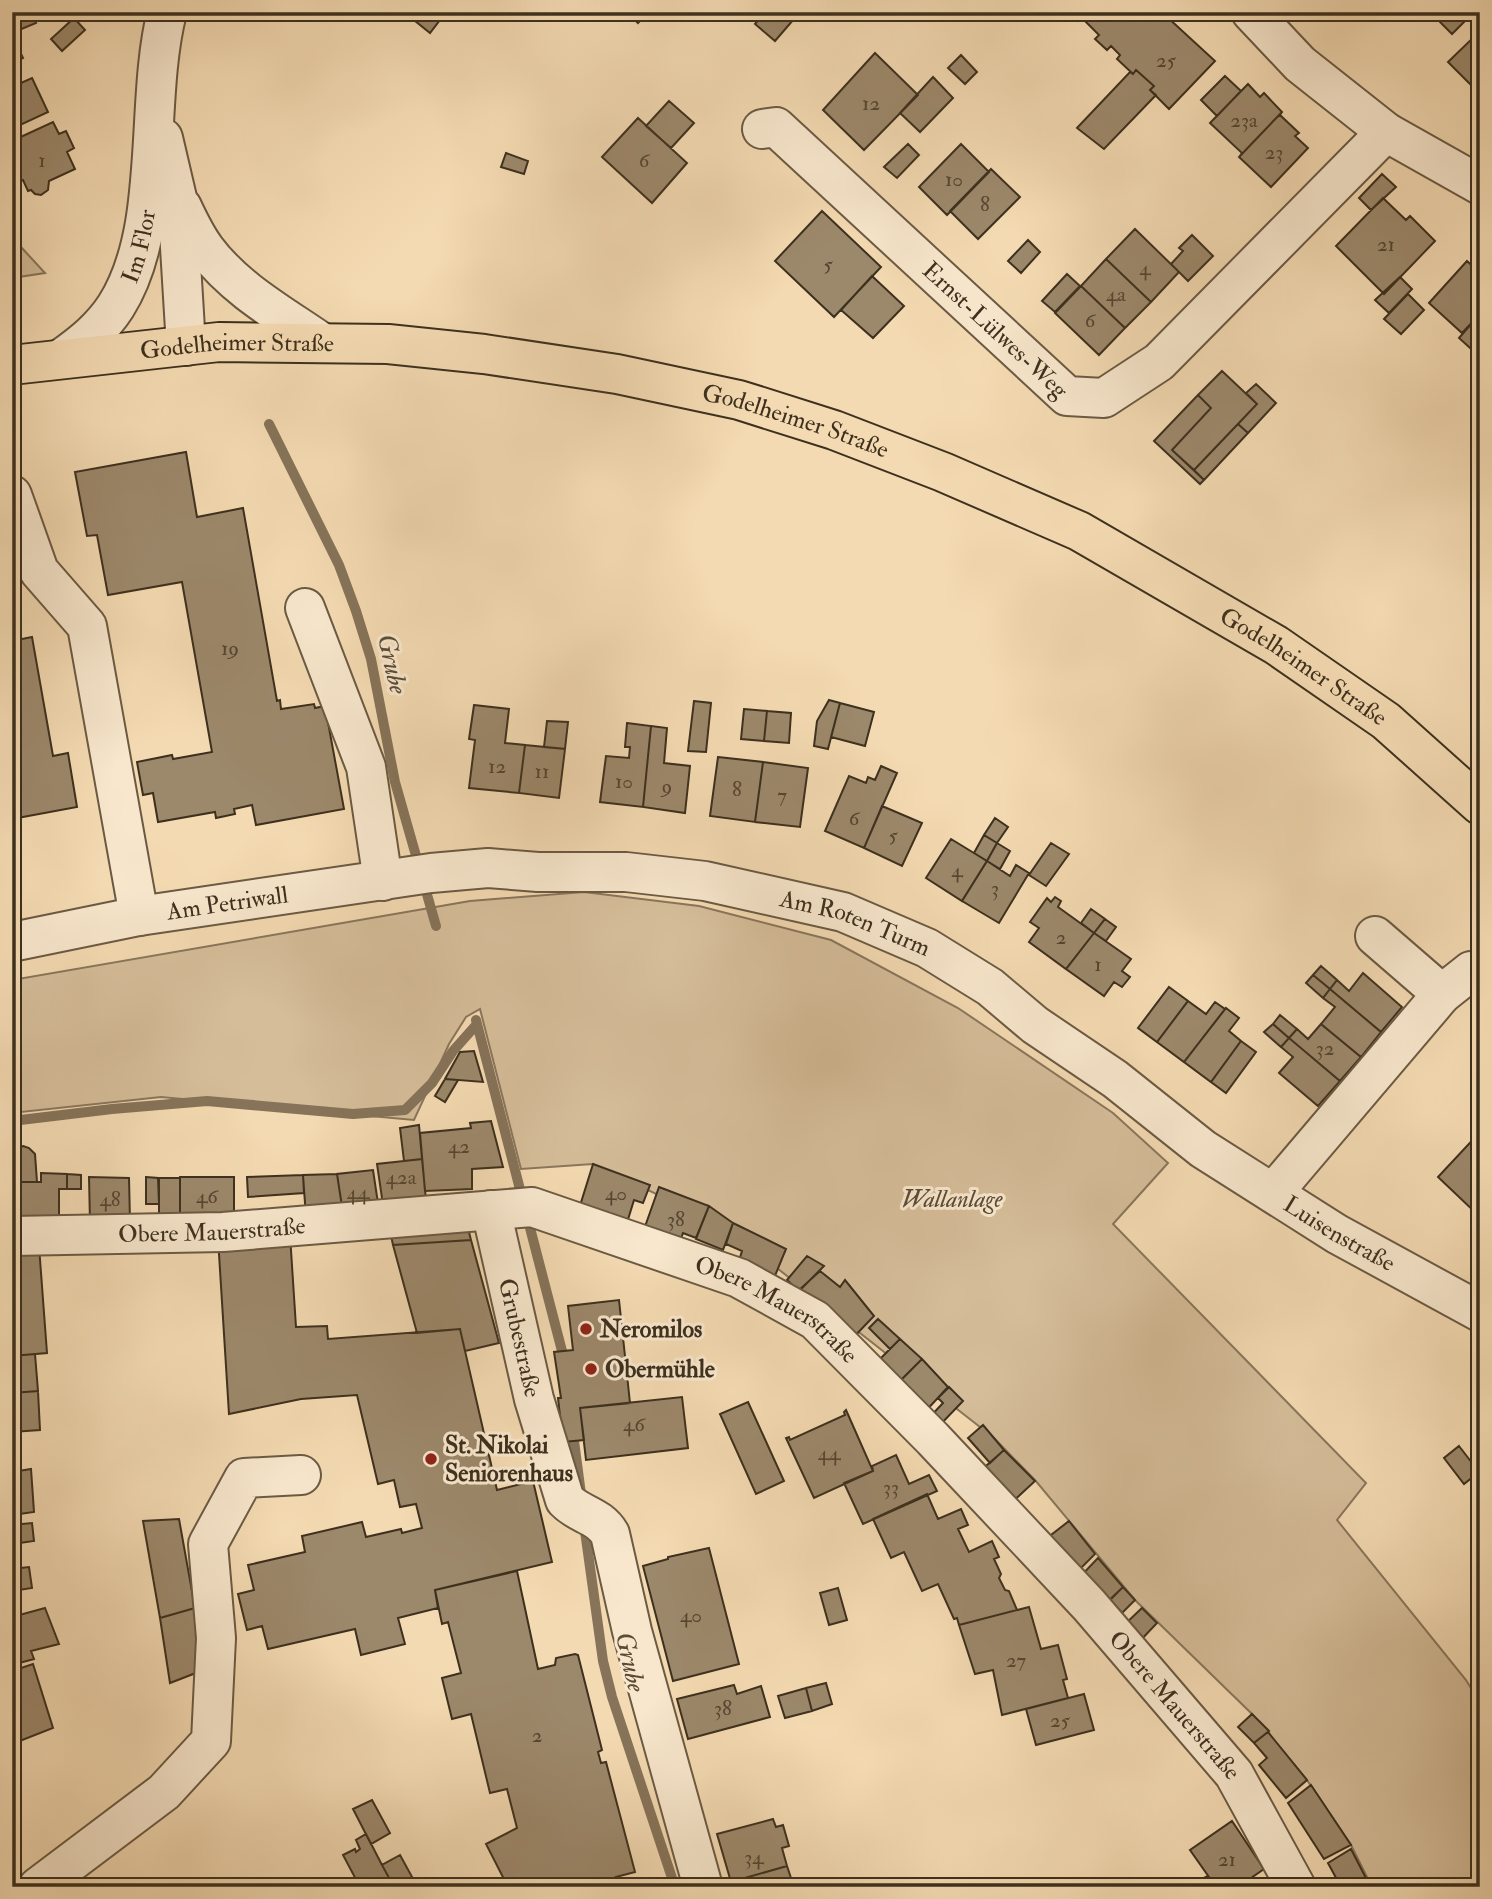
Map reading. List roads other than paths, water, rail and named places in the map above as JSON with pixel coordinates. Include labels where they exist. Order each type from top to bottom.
[{"type":"main road","name":"Godelheimer Straße","points":[[12,365],[219,342],[368,343],[484,354],[604,372],[739,400],[834,429],[943,471],[1079,531],[1276,645],[1386,721],[1480,805]]},
{"type":"street","name":"Im Flor","points":[[62,358],[87,340],[114,309],[133,272],[146,215],[161,44],[167,12]]},
{"type":"street","points":[[1251,12],[1300,64],[1386,132],[1480,185]]},
{"type":"street","name":"Im Flor","points":[[156,109],[177,198],[187,346]]},
{"type":"street","name":"Ernst-Lülwes-Weg","points":[[762,129],[776,127],[1067,396],[1104,398],[1159,362],[1386,132]]},
{"type":"street","name":"Im Flor","points":[[177,198],[198,239],[216,263],[253,295],[321,342]]},
{"type":"street","points":[[12,495],[39,571],[87,626],[139,916]]},
{"type":"street","points":[[305,608],[366,767],[417,876]]},
{"type":"street","name":"Am Roten Turm","points":[[417,876],[488,868],[538,872],[626,873],[705,881],[843,912],[926,948],[990,987],[1035,1025],[1115,1079],[1203,1149]]},
{"type":"street","name":"Am Petriwall","points":[[12,942],[139,916],[417,876]]},
{"type":"street","points":[[1375,936],[1442,994]]},
{"type":"street","points":[[1273,1193],[1442,994],[1471,971],[1480,971]]},
{"type":"street","name":"Luisenstraße","points":[[1203,1149],[1337,1234],[1480,1312]]},
{"type":"street","name":"Obere Mauerstraße","points":[[12,1236],[223,1232],[513,1209],[739,1278],[815,1320],[933,1439],[1089,1605],[1234,1774],[1296,1887]]},
{"type":"street","name":"Grubestraße","points":[[513,1209],[534,1399],[565,1500],[605,1526],[610,1534],[632,1631],[704,1887]]},
{"type":"street","points":[[38,1887],[164,1792],[211,1741],[216,1638],[208,1544],[244,1478],[301,1475]]},
{"type":"street","points":[[12,1867],[28,1887]]},
{"type":"waterway","name":"Grube","points":[[269,424],[339,565],[356,611],[371,659],[395,782],[436,926]]},
{"type":"waterway","name":"Grube","points":[[476,1020],[562,1351]]},
{"type":"waterway","points":[[12,1121],[207,1101],[353,1114],[405,1110],[432,1083],[453,1051],[477,1024]]},
{"type":"waterway","name":"Grube","points":[[574,1441],[581,1494]]},
{"type":"waterway","name":"Grube","points":[[584,1524],[603,1661],[612,1697],[675,1887]]},
{"type":"place","name":"Neromilos","points":[[586,1329]]},
{"type":"place","name":"Obermühle","points":[[591,1369]]},
{"type":"place","name":"St. Nikolai Seniorenhaus","points":[[431,1459]]},
{"type":"park label","name":"Wallanlage","points":[[952,1199]]}]
